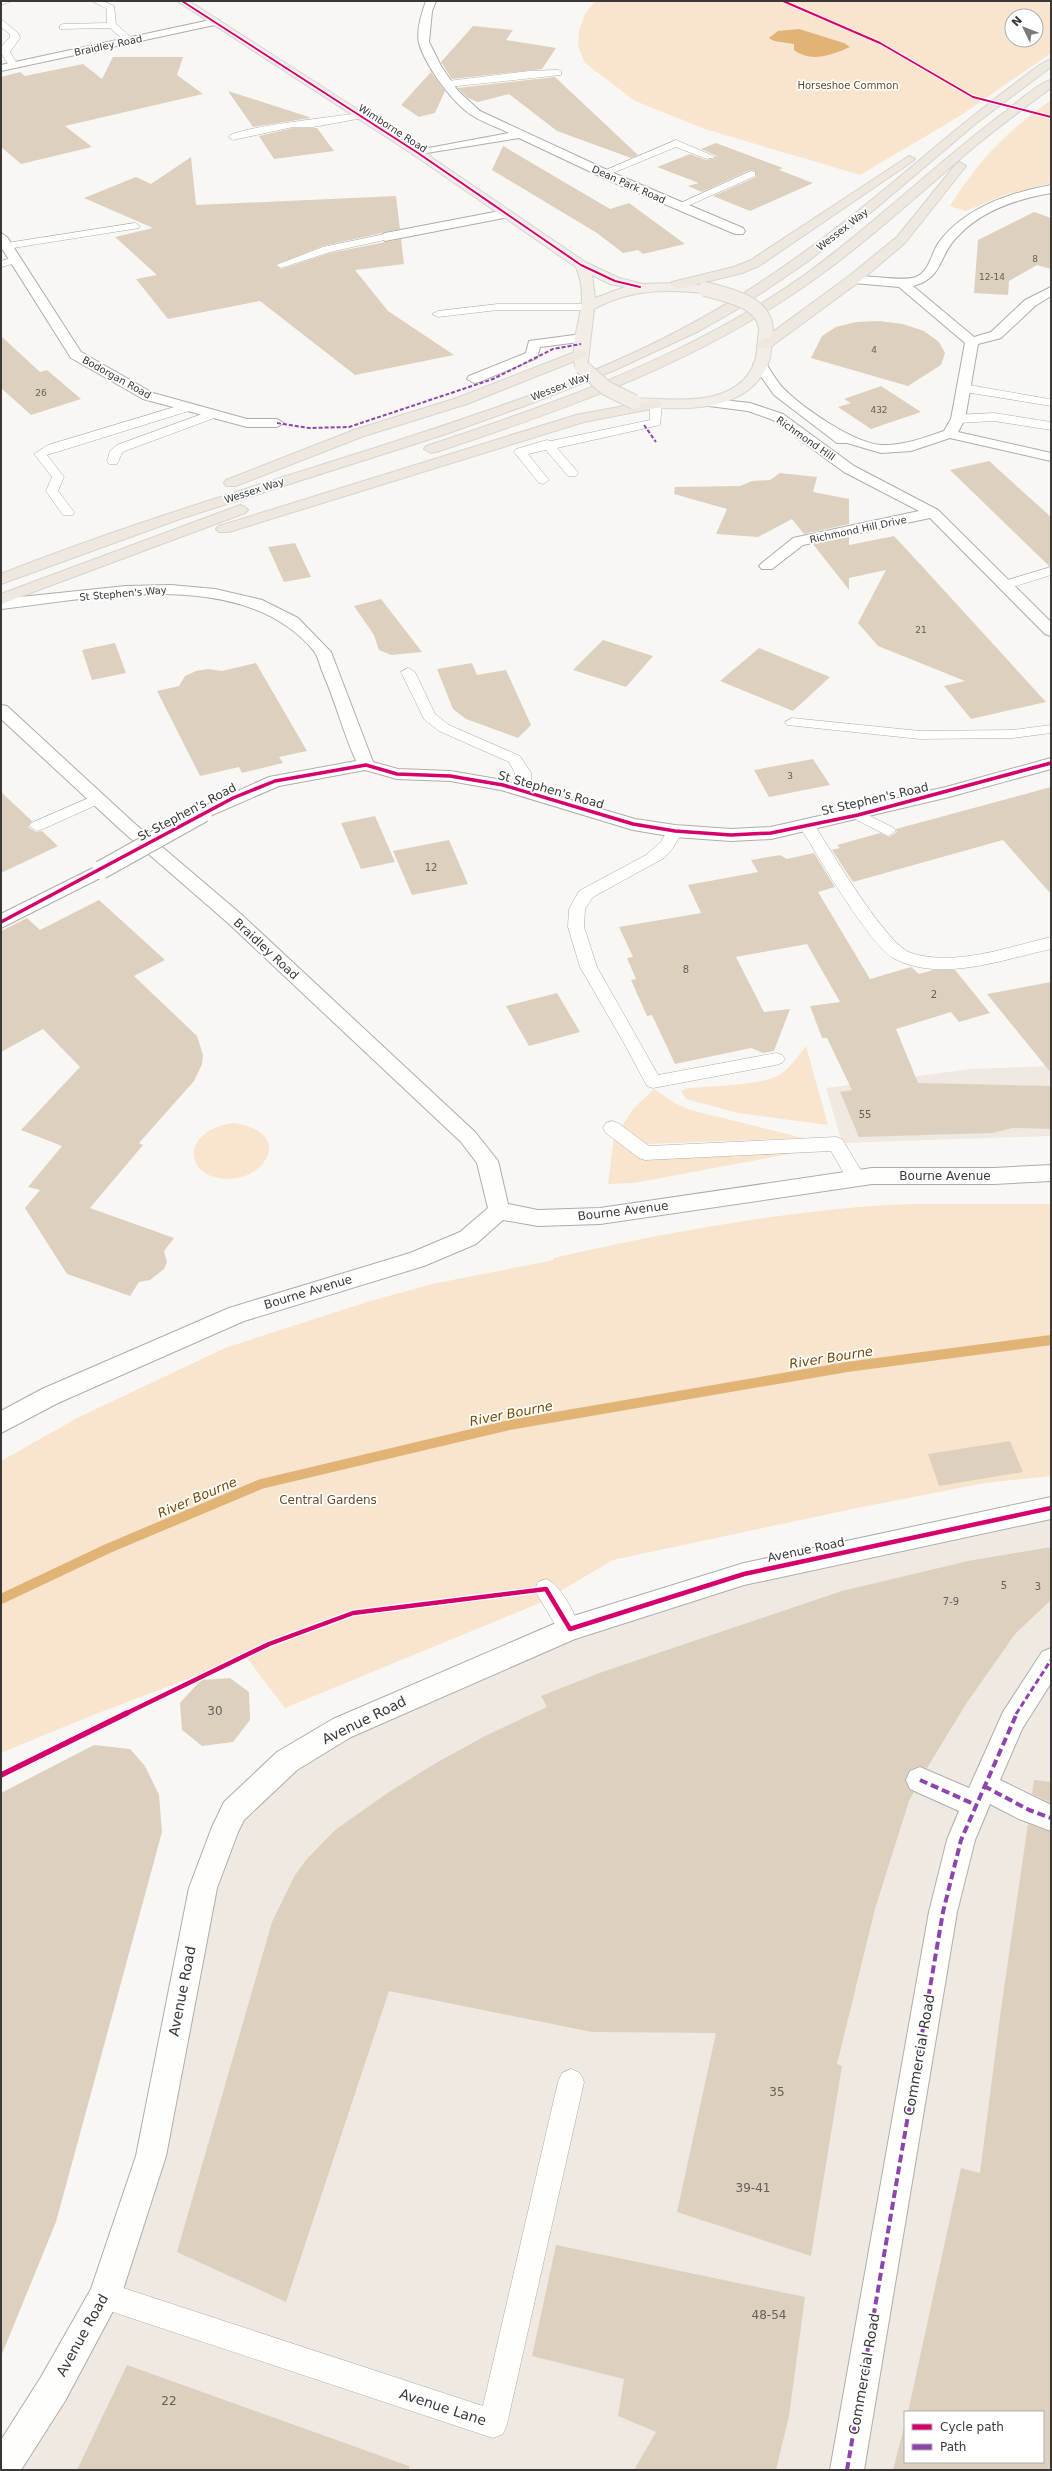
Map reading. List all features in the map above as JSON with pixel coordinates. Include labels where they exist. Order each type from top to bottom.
[{"type":"highway","name":"Wessex Way","points":[[1,579],[98,541],[510,406],[588,376],[664,343],[721,314],[755,294],[816,249],[973,121],[1051,62]]},
{"type":"highway","name":"Wessex Way","points":[[419,453],[509,423],[627,376],[681,352],[749,316],[840,254],[976,140],[1051,83]]},
{"type":"highway","points":[[677,286],[738,270],[755,263],[913,156],[973,121]]},
{"type":"highway","points":[[764,345],[854,279],[901,240],[955,173],[976,140]]},
{"type":"highway","points":[[98,541],[222,487],[358,433],[462,401],[581,361]]},
{"type":"highway","points":[[22,590],[104,568],[581,418],[656,404]]},
{"type":"highway","name":"Wessex Way","points":[[1,599],[201,523],[389,463]]},
{"type":"main road","name":"Wimborne Road","points":[[182,1],[418,153],[581,265],[615,281],[640,287]]},
{"type":"main road","points":[[581,265],[588,285],[589,307],[582,338],[581,361],[592,379],[611,391],[634,402],[656,404],[706,402],[735,392],[751,381],[760,365],[766,331],[764,318],[750,305],[731,296],[705,289],[677,286],[640,287],[612,294],[589,307]]},
{"type":"street","name":"Dean Park Road","points":[[431,1],[427,11],[424,42],[436,66],[454,93],[476,113],[604,173],[739,231]]},
{"type":"street","name":"Braidley Road","points":[[1,68],[215,22]]},
{"type":"street","points":[[418,153],[520,134]]},
{"type":"street","points":[[854,279],[902,283],[921,280],[931,271],[943,245],[963,225],[983,210],[1013,199],[1051,189]]},
{"type":"street","points":[[385,237],[505,214]]},
{"type":"street","name":"Bodorgan Road","points":[[4,242],[76,355],[148,396],[248,423],[277,423]]},
{"type":"street","points":[[902,283],[972,342]]},
{"type":"street","points":[[972,342],[996,335],[1030,303],[1051,291]]},
{"type":"street","points":[[474,379],[532,355],[534,344],[582,338]]},
{"type":"street","points":[[949,434],[958,419],[972,342]]},
{"type":"street","name":"Richmond Hill","points":[[760,365],[779,392],[832,431],[880,472],[899,496]]},
{"type":"street","name":"Richmond Hill","points":[[706,402],[750,407],[778,417],[849,469],[933,513],[1051,631]]},
{"type":"street","points":[[237,435],[248,423]]},
{"type":"street","points":[[832,431],[863,445],[892,449],[911,447],[949,434],[1051,457]]},
{"type":"street","name":"Richmond Hill Drive","points":[[767,566],[798,541],[933,513]]},
{"type":"street","name":"St Stephen's Way","points":[[1,604],[169,588],[238,597],[273,612],[302,629],[322,650],[366,765]]},
{"type":"street","name":"Braidley Road","points":[[1,710],[209,899],[235,919],[468,1137],[487,1161],[499,1211]]},
{"type":"street","name":"St Stephen's Road","points":[[1,922],[101,870],[232,798],[275,781],[366,765],[398,774],[450,776],[503,785],[634,824],[675,831],[738,835],[771,833],[806,824],[858,815],[949,792],[1051,763]]},
{"type":"street","name":"Bourne Avenue","points":[[1,1423],[50,1396],[237,1314],[416,1260],[468,1238],[499,1211],[538,1218],[600,1216],[872,1176],[994,1176],[1051,1173]]},
{"type":"street","name":"Avenue Road","points":[[1,2470],[53,2388],[105,2296],[151,2156],[203,1888],[234,1811],[287,1761],[342,1728],[570,1629],[744,1574],[1051,1508]]},
{"type":"street","name":"Commercial Road","points":[[847,2470],[943,1912],[961,1840],[1012,1721],[1051,1660]]},
{"type":"street","points":[[920,1780],[980,1795],[1051,1818]]},
{"type":"lane","points":[[1,2],[8,1]]},
{"type":"lane","points":[[96,1],[111,8],[112,25],[120,34],[129,40]]},
{"type":"lane","points":[[1,22],[14,33],[15,38],[7,46],[5,52],[13,65]]},
{"type":"lane","points":[[63,27],[112,25]]},
{"type":"lane","points":[[448,84],[529,74],[558,73]]},
{"type":"lane","points":[[233,137],[293,124],[313,124],[360,116]]},
{"type":"lane","points":[[604,173],[676,144],[711,157]]},
{"type":"lane","points":[[679,206],[750,174]]},
{"type":"lane","points":[[4,242],[136,226]]},
{"type":"lane","points":[[281,265],[328,248],[385,237]]},
{"type":"lane","points":[[1,264],[16,260]]},
{"type":"lane","points":[[438,314],[498,306],[589,307]]},
{"type":"lane","points":[[963,388],[1049,403]]},
{"type":"lane","points":[[543,480],[520,452],[547,444],[656,422],[656,404]]},
{"type":"lane","points":[[68,512],[52,491],[52,487],[58,478],[40,454],[52,448],[188,407]]},
{"type":"lane","points":[[113,461],[112,457],[121,448],[196,422],[213,414]]},
{"type":"lane","points":[[958,419],[994,417],[1051,426]]},
{"type":"lane","points":[[547,444],[572,473]]},
{"type":"lane","points":[[1006,585],[1051,571]]},
{"type":"lane","points":[[408,672],[429,716],[444,728],[515,759],[523,773],[523,791]]},
{"type":"lane","points":[[792,722],[920,735],[1013,734],[1051,729]]},
{"type":"lane","points":[[37,826],[98,799]]},
{"type":"lane","points":[[858,815],[888,831]]},
{"type":"lane","points":[[806,824],[879,936],[892,950],[904,957],[922,962],[939,963],[972,959],[1051,943]]},
{"type":"lane","points":[[675,831],[664,849],[649,861],[634,867],[585,895],[577,910],[576,928],[586,962],[607,1002],[630,1037],[653,1082],[776,1059]]},
{"type":"lane","points":[[612,1128],[645,1153],[836,1144],[858,1178]]},
{"type":"lane","points":[[546,1589],[570,1629]]},
{"type":"lane","name":"Avenue Lane","points":[[105,2296],[493,2424],[571,2082]]},
{"type":"shaded area","points":[[799,29],[844,43],[850,47],[829,55],[814,57],[801,54],[794,50],[794,44],[774,41],[769,38],[778,31]]},
{"type":"shaded area","points":[[1051,1066],[1051,1136],[842,1143],[826,1088],[971,1069]]},
{"type":"shaded area","points":[[1051,1508],[1051,2470],[1,2470],[105,2296],[226,1827],[287,1761],[570,1629]]},
{"type":"green space","name":"Horseshoe Common","points":[[595,1],[1043,1],[1051,4],[1051,53],[960,116],[860,175],[705,129],[635,101],[585,63],[578,46],[579,31],[585,14]]},
{"type":"green space","points":[[1051,100],[1051,183],[1004,195],[966,211],[950,206],[995,147],[1034,112]]},
{"type":"green space","points":[[806,1046],[828,1125],[738,1113],[686,1099],[681,1091],[688,1088],[722,1086],[771,1079],[787,1069]]},
{"type":"green space","points":[[654,1089],[675,1103],[690,1110],[803,1138],[647,1144],[622,1126],[633,1109]]},
{"type":"green space","points":[[233,1123],[249,1127],[262,1134],[267,1140],[269,1146],[268,1154],[260,1167],[245,1176],[224,1179],[210,1175],[200,1168],[194,1159],[195,1148],[201,1137],[213,1129]]},
{"type":"green space","points":[[614,1136],[643,1158],[810,1150],[634,1183],[608,1184]]},
{"type":"green space","name":"Central Gardens","points":[[916,1204],[1051,1204],[1051,1476],[985,1483],[857,1508],[613,1560],[540,1603],[285,1708],[246,1657],[88,1717],[1,1753],[1,1461],[77,1418],[225,1348],[367,1302],[432,1284],[554,1260],[553,1258],[705,1227],[820,1211]]},
{"type":"building","points":[[473,26],[513,30],[506,40],[556,48],[542,69],[452,79],[441,62]]},
{"type":"building","points":[[113,57],[183,57],[177,75],[203,94],[65,126],[92,147],[21,164],[1,147],[1,77],[20,72],[25,76],[83,64],[102,79]]},
{"type":"building","points":[[431,72],[445,91],[435,113],[419,117],[401,105]]},
{"type":"building","points":[[555,77],[638,155],[631,158],[557,131],[509,94],[478,102],[468,98],[457,88]]},
{"type":"building","points":[[228,91],[309,117],[310,118],[253,127]]},
{"type":"building","points":[[293,128],[317,128],[334,151],[274,159],[259,136]]},
{"type":"building","points":[[716,143],[783,168],[779,170],[813,183],[750,211],[713,196],[756,177],[755,171],[750,170],[702,192],[688,186],[699,183],[657,167],[690,154],[706,160],[716,158],[717,156],[701,149]]},
{"type":"building","points":[[503,146],[610,209],[629,203],[685,244],[643,254],[638,250],[623,253],[597,233],[492,170]]},
{"type":"building","points":[[191,157],[196,205],[396,196],[400,229],[323,246],[275,265],[281,269],[330,253],[401,239],[404,264],[355,270],[388,311],[454,355],[355,375],[260,301],[168,319],[136,279],[157,275],[115,237],[153,228],[84,198],[136,177],[151,184]]},
{"type":"building","points":[[1034,212],[1051,218],[1051,269],[1037,265],[1009,281],[1008,295],[974,293],[978,240]]},
{"type":"building","points":[[879,321],[903,324],[924,331],[939,342],[945,353],[941,365],[908,386],[811,358],[822,336],[836,327],[856,322]]},
{"type":"building","points":[[1,336],[40,372],[47,370],[81,399],[31,415],[1,388]]},
{"type":"building","points":[[881,386],[921,412],[871,429],[838,407],[851,403],[844,399]]},
{"type":"building","points":[[989,461],[1051,517],[1051,566],[1049,566],[950,470]]},
{"type":"building","points":[[780,473],[817,477],[813,492],[849,499],[849,524],[804,534],[792,519],[758,537],[716,534],[727,509],[674,494],[675,487],[740,486],[752,481],[770,480]]},
{"type":"building","points":[[894,536],[1046,702],[971,719],[944,686],[965,681],[878,646],[858,623],[886,570],[849,578],[849,590],[813,544],[849,537],[849,545]]},
{"type":"building","points":[[295,543],[311,577],[284,582],[268,547]]},
{"type":"building","points":[[381,599],[422,652],[391,655],[379,650],[374,635],[354,606]]},
{"type":"building","points":[[603,640],[653,656],[626,687],[573,670]]},
{"type":"building","points":[[115,643],[126,673],[92,680],[82,650]]},
{"type":"building","points":[[759,648],[830,677],[793,711],[720,681]]},
{"type":"building","points":[[256,663],[307,751],[279,757],[283,763],[242,773],[239,767],[200,776],[157,691],[179,686],[185,676],[196,671],[208,669],[222,671]]},
{"type":"building","points":[[472,663],[477,675],[506,670],[531,725],[518,738],[466,719],[453,709],[437,669]]},
{"type":"building","points":[[813,759],[830,785],[769,797],[754,770]]},
{"type":"building","points":[[1051,787],[1051,894],[1003,840],[853,882],[832,850],[840,848],[837,845],[880,833],[889,837],[897,832],[896,829]]},
{"type":"building","points":[[1,792],[32,821],[28,827],[36,832],[42,831],[58,846],[1,873]]},
{"type":"building","points":[[375,816],[395,862],[361,869],[341,823]]},
{"type":"building","points":[[449,840],[468,884],[412,895],[393,851]]},
{"type":"building","points":[[814,853],[835,887],[818,892],[870,979],[911,967],[919,974],[933,970],[955,970],[990,1013],[959,1022],[951,1012],[896,1029],[918,1083],[1051,1086],[1051,1129],[1013,1128],[992,1133],[859,1137],[840,1092],[852,1090],[827,1038],[822,1038],[810,1006],[840,1002],[807,944],[736,957],[764,1012],[790,1009],[774,1051],[763,1053],[751,1048],[675,1064],[652,1015],[647,1016],[631,980],[636,979],[627,958],[633,957],[619,927],[701,913],[688,885],[758,872],[751,860],[780,855],[787,859]]},
{"type":"building","points":[[99,900],[165,960],[134,976],[197,1036],[203,1055],[202,1064],[194,1081],[139,1143],[143,1145],[90,1208],[174,1238],[164,1251],[167,1262],[164,1269],[150,1280],[139,1282],[130,1296],[67,1274],[25,1208],[40,1190],[28,1187],[62,1146],[21,1130],[80,1067],[43,1029],[1,1052],[1,931],[27,918],[40,930]]},
{"type":"building","points":[[1051,982],[1051,1073],[987,994]]},
{"type":"building","points":[[557,993],[580,1032],[529,1046],[506,1006]]},
{"type":"building","points":[[1010,1441],[1023,1472],[939,1486],[928,1454]]},
{"type":"building","points":[[1051,1547],[1051,1600],[1015,1634],[966,1704],[927,1768],[919,1766],[909,1770],[905,1779],[909,1790],[914,1792],[909,1801],[875,1909],[837,2064],[842,2066],[811,2256],[677,2212],[716,2033],[592,2032],[389,1991],[286,2302],[177,2252],[272,1922],[295,1875],[307,1859],[335,1830],[389,1792],[436,1763],[485,1736],[547,1707],[541,1696],[602,1672],[842,1591],[968,1561]]},
{"type":"building","points":[[230,1678],[249,1692],[250,1720],[233,1742],[202,1746],[182,1730],[180,1703],[201,1680]]},
{"type":"building","points":[[94,1745],[130,1749],[145,1766],[159,1795],[162,1832],[56,2222],[2,2354],[1,1793]]},
{"type":"building","points":[[1034,1780],[1051,1782],[1051,1803],[1032,1794]]},
{"type":"building","points":[[1028,1824],[1051,1832],[1051,2470],[893,2470],[904,2427],[904,2463],[1044,2463],[1044,2411],[908,2411],[961,2168],[980,2173],[1001,2009]]},
{"type":"building","points":[[556,2245],[805,2297],[789,2416],[776,2470],[634,2470],[656,2432],[618,2416],[624,2379],[532,2356]]},
{"type":"building","points":[[127,2365],[409,2466],[409,2470],[77,2470]]},
{"type":"waterway","name":"River Bourne","points":[[1,1599],[109,1548],[261,1484],[509,1425],[847,1367],[1051,1340]]},
{"type":"marked path","points":[[277,423],[309,428],[349,427],[493,379],[553,349],[581,344]]},
{"type":"marked path","points":[[644,425],[656,442]]},
{"type":"marked path","points":[[847,2470],[943,1912],[961,1840],[1012,1721],[1051,1660]]},
{"type":"marked path","points":[[920,1780],[976,1805]]},
{"type":"marked path","points":[[984,1786],[1029,1810],[1051,1818]]},
{"type":"cycle path","points":[[182,1],[418,153],[581,265],[615,281],[640,287]]},
{"type":"cycle path","points":[[783,1],[880,43],[973,97],[1051,117]]},
{"type":"cycle path","points":[[1,922],[233,798],[275,781],[366,765],[397,774],[450,776],[503,785],[633,824],[675,831],[731,835],[771,833],[858,815],[949,792],[1051,763]]},
{"type":"cycle path","points":[[1,1775],[269,1644],[353,1613],[546,1589],[570,1629],[744,1574],[1051,1508]]}]
